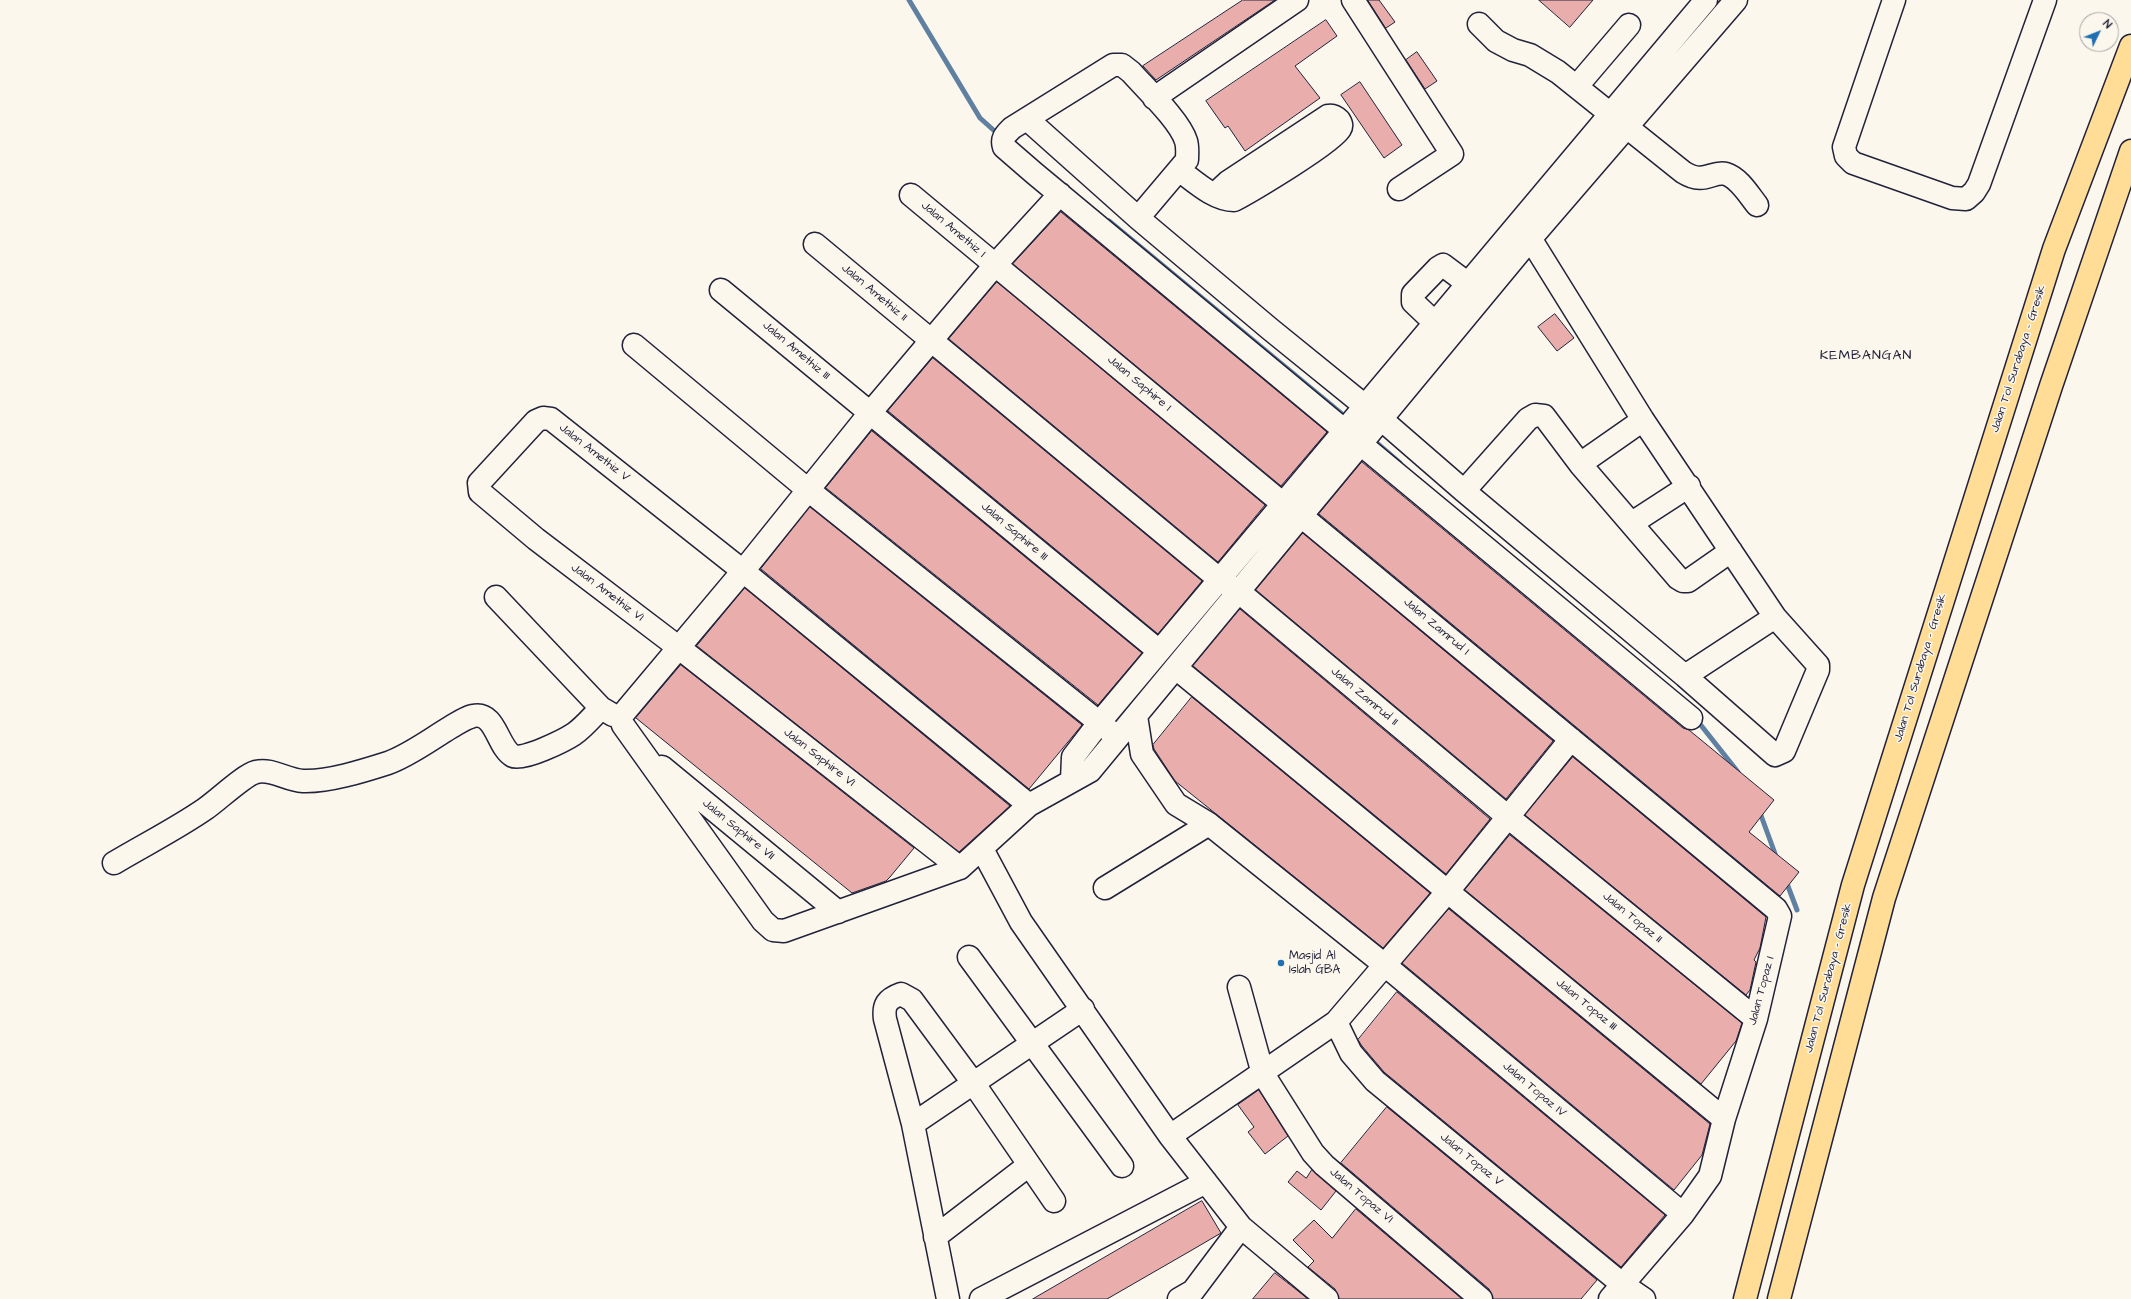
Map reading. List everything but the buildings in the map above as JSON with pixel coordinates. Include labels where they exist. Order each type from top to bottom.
[{"type":"highway","name":"Jalan Tol Surabaya - Gresik","points":[[1745,1299],[1856,877],[2054,249],[2131,46]]},
{"type":"highway","points":[[1779,1299],[1884,898],[2049,393],[2131,151]]},
{"type":"street","points":[[1154,98],[1297,0]]},
{"type":"street","points":[[1353,0],[1452,154],[1399,189]]},
{"type":"street","points":[[1619,120],[1706,0]]},
{"type":"street","points":[[1072,780],[1073,757],[1099,723],[1282,503],[1362,424],[1619,120],[1736,0]]},
{"type":"street","points":[[1894,0],[1844,147],[1846,156],[1853,163],[1952,198],[1966,199],[1974,192],[1979,184],[2045,0]]},
{"type":"street","points":[[1479,24],[1496,41],[1513,50],[1530,55],[1577,86],[1692,178],[1699,179],[1720,173],[1734,179],[1757,205]]},
{"type":"street","points":[[1577,86],[1629,25]]},
{"type":"street","points":[[1138,218],[1187,160],[1186,141],[1178,126],[1154,98],[1131,72],[1118,64],[1114,65],[1027,119],[1004,137],[1004,147],[1060,194],[1362,424],[1472,516],[1691,718]]},
{"type":"street","points":[[1179,170],[1214,194],[1226,199],[1234,200],[1256,188],[1326,142],[1339,130],[1341,124],[1340,121],[1335,117],[1328,116],[1228,182],[1214,194]]},
{"type":"street","points":[[1027,119],[1138,218],[1270,329],[1362,424],[1464,491],[1472,516],[1685,676],[1775,755],[1782,753],[1818,670],[1818,665],[1775,617],[1689,486],[1643,420],[1525,230]]},
{"type":"street","points":[[1060,194],[995,265],[932,342],[870,413],[743,571],[623,714],[621,719],[623,725],[639,748],[763,922],[773,930],[784,931],[960,868],[1029,805],[1090,771],[1300,515],[1434,322],[1468,283],[1525,230]]},
{"type":"street","name":"Jalan Amethiz I","points":[[911,195],[995,265]]},
{"type":"street","name":"Jalan Amethiz II","points":[[814,244],[1219,579]]},
{"type":"street","name":"Jalan Saphire I","points":[[995,265],[1282,503]]},
{"type":"street","points":[[1434,322],[1413,302],[1414,294],[1438,268],[1443,266],[1468,283]]},
{"type":"street","name":"Jalan Amethiz III","points":[[721,290],[870,413]]},
{"type":"street","points":[[634,345],[808,489],[1118,738]]},
{"type":"street","name":"Jalan Saphire III","points":[[870,413],[1159,651]]},
{"type":"street","points":[[1464,491],[1528,419],[1535,415],[1544,416],[1580,464],[1682,581],[1688,581],[1731,551]]},
{"type":"street","name":"Jalan Amethiz V","points":[[536,539],[480,492],[478,487],[536,421],[543,418],[551,419],[743,571]]},
{"type":"street","points":[[1580,464],[1643,420]]},
{"type":"street","points":[[1632,522],[1689,486]]},
{"type":"street","name":"Jalan Zamrud I","points":[[1300,515],[1571,739]]},
{"type":"street","name":"Jalan Amethiz VI","points":[[536,539],[678,647]]},
{"type":"street","points":[[743,571],[1029,805]]},
{"type":"street","name":"Jalan Zamrud II","points":[[1219,579],[1238,591],[1508,817]]},
{"type":"street","points":[[496,597],[601,708],[621,719]]},
{"type":"street","points":[[1685,676],[1775,617]]},
{"type":"street","name":"Jalan Saphire VI","points":[[678,647],[960,868]]},
{"type":"street","name":"Jalan Topaz III","points":[[1176,668],[1724,1119]]},
{"type":"street","points":[[114,862],[204,810],[251,774],[265,770],[291,780],[304,781],[319,780],[360,770],[390,762],[463,720],[478,716],[489,720],[507,750],[515,757],[520,757],[532,754],[566,738],[588,722],[601,708]]},
{"type":"street","name":"Jalan Topaz IV","points":[[1136,716],[1142,754],[1176,804],[1209,824],[1386,966],[1683,1214]]},
{"type":"street","points":[[1170,1136],[1336,1022],[1386,966],[1448,892],[1571,739]]},
{"type":"street","name":"Jalan Topaz I","points":[[1571,739],[1776,909],[1780,916],[1756,1019],[1724,1119],[1710,1176],[1683,1214],[1616,1292]]},
{"type":"street","name":"Jalan Saphire VII","points":[[639,748],[838,912]]},
{"type":"street","name":"Jalan Topaz II","points":[[1508,817],[1756,1019]]},
{"type":"street","points":[[1104,888],[1209,824]]},
{"type":"street","points":[[982,849],[1021,922],[1170,1136],[1241,1227],[1327,1299]]},
{"type":"street","points":[[969,957],[1031,1044],[1122,1166]]},
{"type":"street","name":"Jalan Topaz VI","points":[[1239,987],[1262,1074],[1312,1153],[1324,1165],[1482,1299]]},
{"type":"street","points":[[948,1299],[913,1124],[885,1019],[884,1007],[890,998],[901,994],[912,1000],[974,1084],[1054,1201]]},
{"type":"street","points":[[913,1124],[1083,1009]]},
{"type":"street","name":"Jalan Topaz V","points":[[1336,1022],[1351,1053],[1376,1081],[1616,1292],[1644,1299]]},
{"type":"street","points":[[935,1237],[1029,1165]]},
{"type":"street","points":[[981,1299],[1206,1182]]},
{"type":"street","points":[[1189,1296],[1241,1227]]},
{"type":"waterway","points":[[909,0],[980,118],[999,135]]},
{"type":"waterway","points":[[1109,221],[1348,419]]},
{"type":"waterway","points":[[1371,438],[1400,463]]},
{"type":"waterway","points":[[1696,719],[1738,772]]},
{"type":"waterway","points":[[1759,810],[1777,859]]},
{"type":"waterway","points":[[1786,881],[1797,910]]},
{"type":"place","name":"Masjid Al Islah GBA","points":[[1281,963]]},
{"type":"district","name":"KEMBANGAN","points":[[1866,356]]}]
